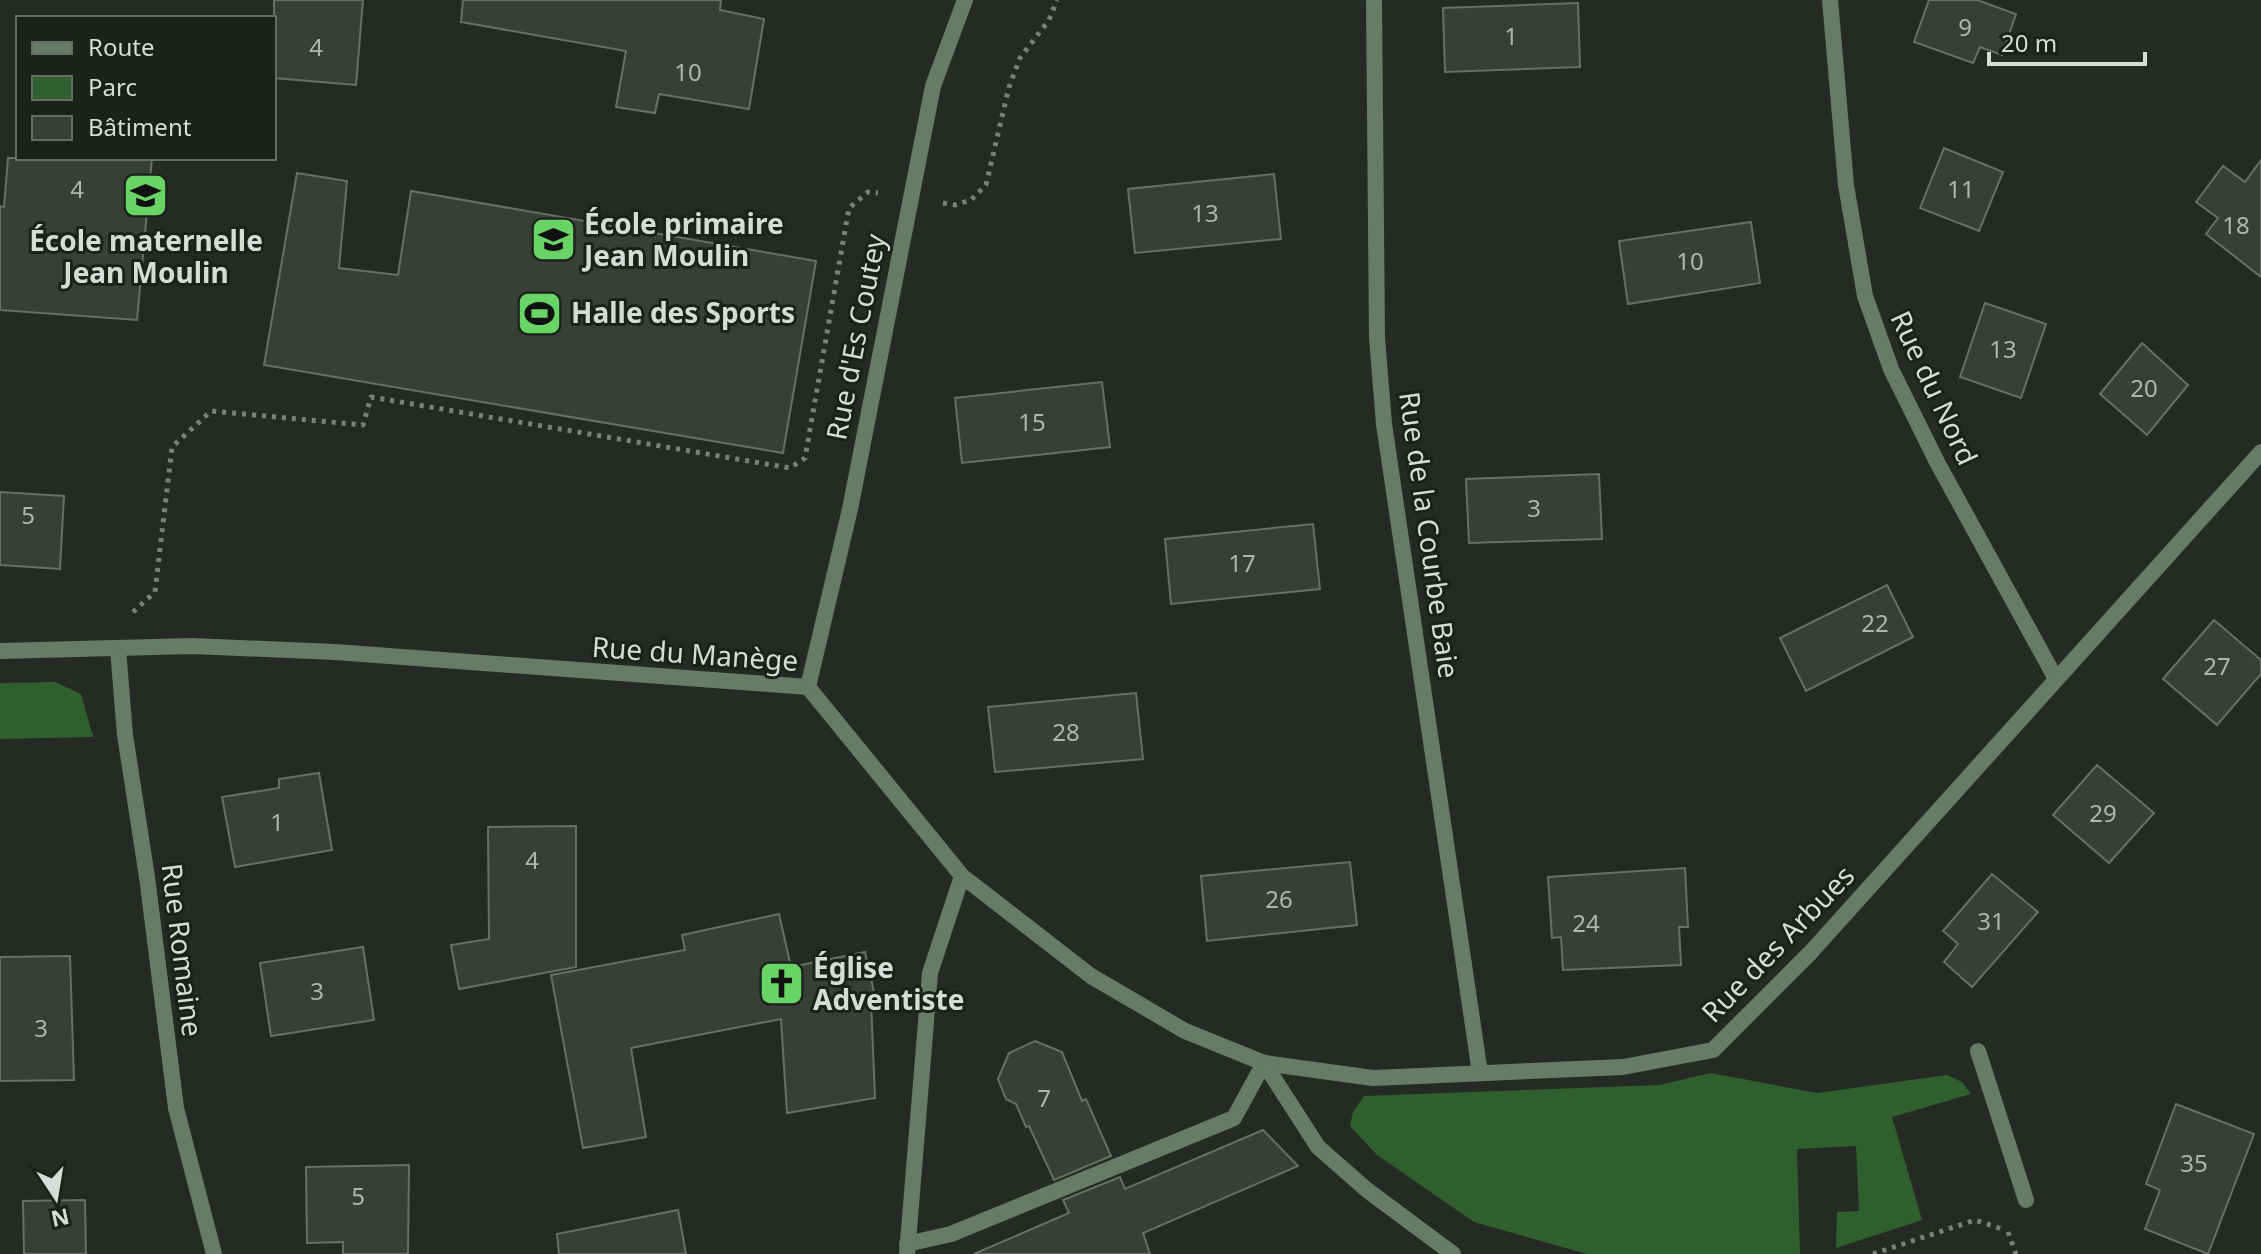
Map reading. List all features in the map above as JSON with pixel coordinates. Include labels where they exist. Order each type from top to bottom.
[{"type":"street","name":"Rue d'Es Coutey","points":[[808,687],[850,509],[933,86],[965,0]]},
{"type":"street","name":"Rue de la Courbe Baie","points":[[1374,0],[1377,338],[1384,424],[1480,1073]]},
{"type":"street","name":"Rue du Nord","points":[[1830,0],[1846,185],[1865,296],[1891,369],[1937,462],[2056,679]]},
{"type":"street","name":"Rue des Arbues","points":[[962,876],[1091,976],[1185,1031],[1264,1063],[1373,1078],[1623,1067],[1713,1050],[1811,952],[2261,452]]},
{"type":"street","name":"Rue du Manège","points":[[0,651],[192,646],[335,652],[808,687],[962,876]]},
{"type":"street","name":"Rue Romaine","points":[[118,649],[125,735],[147,877],[176,1108],[214,1254]]},
{"type":"street","points":[[962,876],[930,973],[907,1249],[951,1234],[1234,1118],[1264,1063],[1318,1147],[1367,1190],[1453,1254]]},
{"type":"street","points":[[1978,1051],[2026,1200]]},
{"type":"path","points":[[125,620],[155,592],[172,447],[211,411],[363,425],[371,397],[781,466]]},
{"type":"path","points":[[1873,1254],[1975,1220],[2008,1231]]},
{"type":"green space","points":[[55,682],[81,694],[93,737],[0,739],[0,683]]},
{"type":"green space","points":[[1711,1073],[1817,1093],[1947,1075],[1962,1082],[1971,1094],[1892,1117],[1922,1220],[1836,1248],[1837,1212],[1859,1211],[1856,1146],[1797,1149],[1800,1254],[1587,1254],[1474,1222],[1377,1155],[1350,1126],[1353,1112],[1364,1096],[1659,1085]]},
{"type":"building","points":[[274,0],[363,0],[356,85],[276,78]]},
{"type":"building","points":[[463,0],[721,0],[720,10],[764,19],[749,109],[659,94],[655,113],[616,107],[626,51],[461,22]]},
{"type":"building","points":[[1929,0],[1977,0],[2016,14],[2002,55],[1980,47],[1973,63],[1914,42]]},
{"type":"building","points":[[1578,3],[1580,67],[1445,72],[1443,8]]},
{"type":"building","points":[[1944,148],[2003,172],[1979,231],[1920,208]]},
{"type":"building","points":[[8,158],[152,160],[137,320],[0,310],[0,206],[4,207]]},
{"type":"building","points":[[2261,160],[2261,277],[2206,234],[2218,218],[2196,202],[2223,166],[2245,182]]},
{"type":"building","name":"Halle des Sports","points":[[297,173],[347,181],[339,268],[398,275],[411,191],[816,261],[783,453],[264,365]]},
{"type":"building","points":[[1274,174],[1281,239],[1135,253],[1128,189]]},
{"type":"building","points":[[1751,222],[1760,283],[1628,304],[1619,241]]},
{"type":"building","points":[[1985,303],[2046,324],[2021,398],[1960,377]]},
{"type":"building","points":[[2142,343],[2188,385],[2147,435],[2100,394]]},
{"type":"building","points":[[1102,382],[1110,447],[962,463],[955,398]]},
{"type":"building","points":[[1599,474],[1602,539],[1469,543],[1466,479]]},
{"type":"building","points":[[0,492],[64,496],[60,569],[0,565]]},
{"type":"building","points":[[1313,524],[1320,589],[1171,604],[1165,539]]},
{"type":"building","points":[[1887,585],[1913,637],[1806,691],[1780,638]]},
{"type":"building","points":[[2214,620],[2261,660],[2261,674],[2217,725],[2163,679]]},
{"type":"building","points":[[1136,693],[1143,759],[995,772],[988,707]]},
{"type":"building","points":[[2097,765],[2154,813],[2109,863],[2053,815]]},
{"type":"building","points":[[319,773],[332,850],[235,867],[222,797],[279,788],[279,779]]},
{"type":"building","points":[[576,826],[576,967],[459,989],[451,945],[489,939],[488,827]]},
{"type":"building","points":[[1350,862],[1357,925],[1207,941],[1201,876]]},
{"type":"building","points":[[1685,868],[1688,927],[1679,927],[1681,965],[1563,970],[1561,937],[1552,938],[1548,877]]},
{"type":"building","points":[[1992,874],[2038,912],[1972,987],[1944,962],[1958,944],[1943,931]]},
{"type":"building","points":[[779,914],[791,967],[865,952],[876,1001],[871,1001],[875,1098],[787,1113],[781,1019],[631,1048],[646,1137],[583,1148],[551,975],[685,950],[682,935]]},
{"type":"building","points":[[363,947],[374,1020],[271,1036],[260,963]]},
{"type":"building","points":[[70,956],[74,1080],[0,1081],[0,957]]},
{"type":"building","points":[[1035,1041],[1062,1052],[1082,1101],[1086,1099],[1111,1156],[1054,1180],[1029,1126],[1026,1127],[1016,1104],[1006,1099],[998,1079],[1009,1053]]},
{"type":"building","points":[[2176,1104],[2254,1134],[2208,1254],[2145,1229],[2160,1190],[2146,1184]]},
{"type":"building","points":[[1263,1130],[1298,1166],[1143,1233],[1150,1254],[974,1254],[1069,1213],[1063,1200],[1120,1177],[1125,1189]]},
{"type":"building","points":[[409,1165],[408,1254],[343,1254],[343,1242],[307,1243],[306,1167]]},
{"type":"building","points":[[85,1200],[86,1254],[24,1254],[23,1201]]},
{"type":"building","points":[[678,1210],[686,1254],[559,1254],[557,1234]]},
{"type":"place","name":"École maternelle Jean Moulin","points":[[146,196]]},
{"type":"place","name":"École primaire Jean Moulin","points":[[553,240]]},
{"type":"place","name":"Halle des Sports","points":[[540,313]]},
{"type":"place","name":"Église Adventiste","points":[[782,984]]}]
